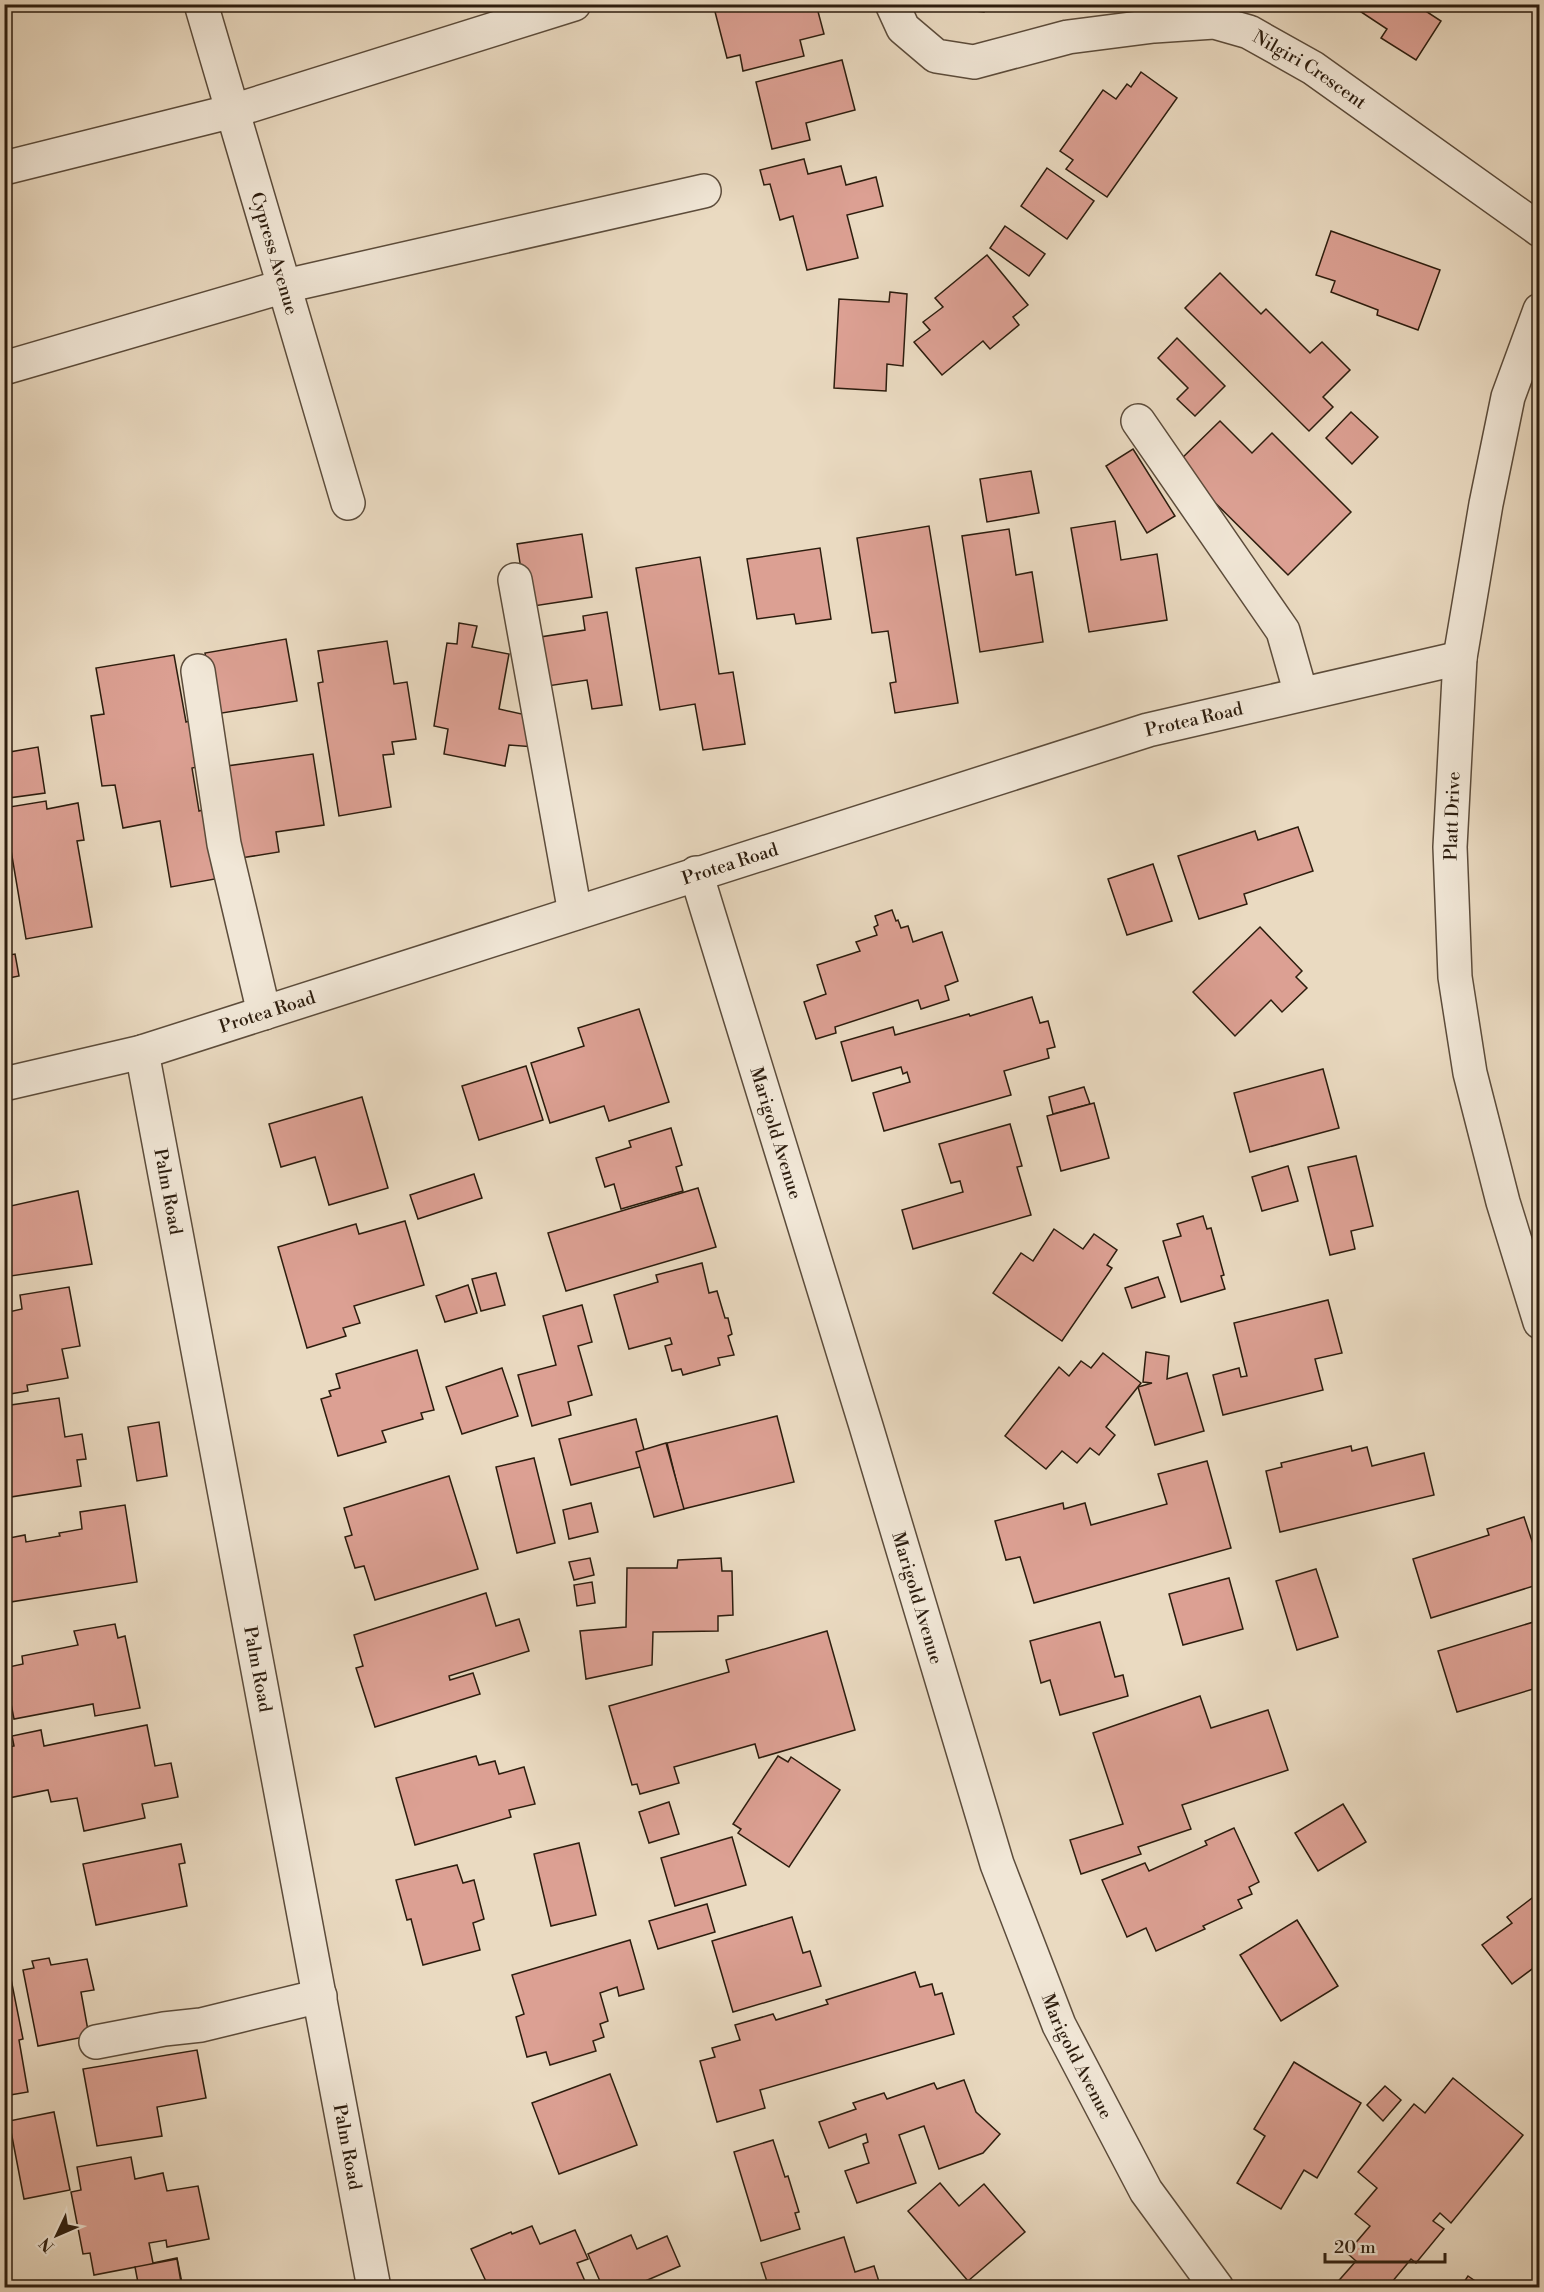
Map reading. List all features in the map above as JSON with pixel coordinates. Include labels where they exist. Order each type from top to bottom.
[{"type":"street","name":"Cypress Avenue","points":[[201,4],[348,503]]},
{"type":"street","points":[[4,168],[233,111],[574,4]]},
{"type":"street","name":"Nilgiri Crescent","points":[[892,4],[903,28],[936,56],[974,62],[1068,37],[1154,26],[1214,22],[1250,32],[1314,68],[1539,230]]},
{"type":"street","points":[[4,368],[285,286],[704,191]]},
{"type":"street","name":"Platt Drive","points":[[1539,310],[1508,397],[1486,504],[1460,658],[1450,847],[1455,978],[1470,1073],[1503,1202],[1539,1322]]},
{"type":"street","points":[[1138,422],[1283,630],[1301,694]]},
{"type":"street","points":[[514,580],[575,913]]},
{"type":"street","name":"Protea Road","points":[[4,1084],[142,1052],[1148,730],[1460,658]]},
{"type":"street","points":[[198,671],[224,844],[264,1013]]},
{"type":"street","name":"Marigold Avenue","points":[[696,873],[866,1426],[997,1864],[1059,2025],[1146,2191],[1217,2288]]},
{"type":"street","name":"Palm Road","points":[[142,1052],[374,2288]]},
{"type":"street","points":[[96,2042],[164,2029],[201,2025],[320,1996]]},
{"type":"building","points":[[713,4],[816,4],[824,34],[800,40],[804,56],[743,71],[740,55],[727,58]]},
{"type":"building","points":[[958,4],[985,4],[984,12],[958,9]]},
{"type":"building","points":[[1349,4],[1415,4],[1441,21],[1416,60],[1381,38],[1387,29]]},
{"type":"building","points":[[842,60],[855,110],[806,123],[810,140],[772,149],[756,82]]},
{"type":"building","points":[[1141,72],[1177,98],[1107,197],[1066,169],[1073,160],[1060,151],[1103,90],[1116,99],[1127,84],[1131,87]]},
{"type":"building","points":[[804,159],[808,174],[841,166],[846,185],[876,177],[883,206],[847,215],[858,258],[807,270],[793,216],[780,220],[770,184],[764,185],[760,170]]},
{"type":"building","points":[[1047,168],[1094,201],[1067,239],[1021,206]]},
{"type":"building","points":[[1005,226],[1045,254],[1029,276],[990,248]]},
{"type":"building","points":[[1331,231],[1440,270],[1418,330],[1377,315],[1378,310],[1331,292],[1335,281],[1316,275]]},
{"type":"building","points":[[987,255],[1028,305],[1013,317],[1019,325],[990,349],[983,341],[942,375],[914,342],[930,330],[923,322],[943,307],[935,298]]},
{"type":"building","points":[[1220,273],[1261,314],[1266,309],[1310,353],[1322,342],[1350,370],[1323,397],[1333,407],[1309,431],[1185,308]]},
{"type":"building","points":[[890,292],[907,294],[903,366],[887,364],[886,391],[834,388],[839,299],[889,302]]},
{"type":"building","points":[[1177,338],[1225,386],[1195,416],[1177,399],[1188,388],[1158,358]]},
{"type":"building","points":[[1351,412],[1378,437],[1352,464],[1326,438]]},
{"type":"building","points":[[1220,421],[1252,453],[1272,433],[1351,512],[1288,575],[1176,464]]},
{"type":"building","points":[[1133,449],[1175,516],[1147,533],[1106,466]]},
{"type":"building","points":[[1031,471],[1039,513],[987,522],[980,479]]},
{"type":"building","points":[[1115,521],[1121,560],[1157,554],[1167,620],[1089,632],[1071,528]]},
{"type":"building","points":[[929,526],[958,703],[895,713],[890,683],[896,682],[888,631],[872,633],[857,538]]},
{"type":"building","points":[[1009,529],[1016,575],[1032,572],[1043,642],[980,652],[962,536]]},
{"type":"building","points":[[582,534],[592,597],[527,607],[517,544]]},
{"type":"building","points":[[820,548],[831,619],[796,624],[794,614],[757,619],[747,559]]},
{"type":"building","points":[[700,557],[719,674],[733,672],[745,744],[703,750],[695,704],[660,710],[636,568]]},
{"type":"building","points":[[607,612],[622,705],[592,709],[587,680],[541,687],[534,638],[585,630],[583,616]]},
{"type":"building","points":[[459,623],[477,626],[472,647],[509,654],[499,709],[531,716],[535,747],[509,745],[505,766],[444,754],[448,729],[434,726],[447,643],[457,644]]},
{"type":"building","points":[[286,639],[297,701],[216,714],[205,653]]},
{"type":"building","points":[[387,641],[394,684],[407,682],[416,739],[392,742],[394,754],[383,755],[391,807],[339,816],[318,683],[323,682],[318,651]]},
{"type":"building","points":[[174,655],[197,767],[192,768],[199,811],[203,810],[215,879],[171,887],[160,821],[123,828],[115,785],[102,786],[91,716],[104,714],[96,668]]},
{"type":"building","points":[[38,747],[45,793],[9,798],[10,807],[46,801],[47,809],[78,803],[84,840],[77,841],[92,927],[26,939],[5,815],[9,815],[4,788],[4,753]]},
{"type":"building","points":[[313,754],[324,825],[276,832],[279,852],[241,858],[227,766]]},
{"type":"building","points":[[1298,827],[1313,871],[1244,894],[1247,904],[1199,919],[1178,856],[1255,831],[1258,840]]},
{"type":"building","points":[[1153,864],[1172,921],[1127,935],[1108,879]]},
{"type":"building","points":[[892,910],[901,928],[908,926],[913,942],[942,932],[958,981],[945,986],[949,1000],[921,1009],[918,1000],[835,1027],[836,1033],[816,1039],[804,1002],[826,994],[817,965],[860,951],[856,942],[877,935],[874,927],[878,925],[875,916]]},
{"type":"building","points":[[1260,927],[1302,971],[1296,977],[1307,988],[1282,1012],[1271,1000],[1235,1036],[1193,992]]},
{"type":"building","points":[[15,954],[19,976],[4,979],[4,956]]},
{"type":"building","points":[[1032,997],[1040,1023],[1048,1021],[1055,1047],[1047,1049],[1049,1058],[1004,1071],[1011,1095],[884,1131],[873,1093],[910,1082],[907,1072],[903,1074],[901,1067],[852,1081],[841,1042],[893,1027],[895,1035]]},
{"type":"building","points":[[639,1009],[669,1102],[609,1121],[604,1106],[550,1123],[531,1063],[584,1046],[578,1028]]},
{"type":"building","points":[[526,1066],[543,1120],[479,1140],[462,1086]]},
{"type":"building","points":[[1323,1069],[1339,1128],[1250,1152],[1234,1093]]},
{"type":"building","points":[[1084,1087],[1090,1104],[1053,1114],[1049,1097]]},
{"type":"building","points":[[362,1097],[388,1188],[329,1205],[315,1157],[281,1167],[269,1124]]},
{"type":"building","points":[[1094,1103],[1109,1158],[1061,1171],[1047,1116]]},
{"type":"building","points":[[1010,1124],[1022,1166],[1017,1167],[1031,1215],[913,1249],[902,1210],[963,1192],[960,1181],[951,1183],[939,1144]]},
{"type":"building","points":[[671,1128],[682,1165],[676,1167],[683,1191],[621,1209],[614,1184],[605,1187],[596,1158],[631,1147],[629,1141]]},
{"type":"building","points":[[1356,1156],[1373,1226],[1351,1231],[1355,1249],[1330,1255],[1308,1167]]},
{"type":"building","points":[[1288,1166],[1298,1201],[1262,1211],[1252,1177]]},
{"type":"building","points":[[474,1174],[482,1198],[418,1219],[410,1195]]},
{"type":"building","points":[[698,1188],[716,1247],[566,1291],[548,1233]]},
{"type":"building","points":[[78,1191],[92,1264],[4,1277],[6,1207]]},
{"type":"building","points":[[1203,1216],[1207,1229],[1211,1228],[1224,1275],[1221,1276],[1225,1289],[1181,1302],[1163,1241],[1181,1236],[1177,1224]]},
{"type":"building","points":[[405,1221],[424,1285],[354,1306],[360,1323],[343,1328],[346,1336],[307,1348],[278,1247],[356,1224],[359,1234]]},
{"type":"building","points":[[1054,1229],[1083,1249],[1094,1234],[1117,1250],[1107,1265],[1112,1268],[1062,1341],[993,1293],[1021,1253],[1033,1261]]},
{"type":"building","points":[[702,1263],[709,1293],[717,1291],[725,1318],[728,1318],[732,1334],[728,1336],[734,1355],[718,1358],[720,1365],[683,1375],[681,1369],[672,1371],[665,1346],[672,1344],[670,1338],[629,1349],[614,1295],[658,1282],[656,1275]]},
{"type":"building","points":[[496,1273],[505,1305],[481,1311],[472,1279]]},
{"type":"building","points":[[1158,1277],[1165,1297],[1132,1308],[1125,1288]]},
{"type":"building","points":[[468,1285],[477,1313],[445,1322],[436,1296]]},
{"type":"building","points":[[69,1287],[80,1346],[62,1349],[68,1378],[27,1385],[28,1391],[4,1395],[4,1313],[22,1309],[20,1295]]},
{"type":"building","points":[[1328,1300],[1342,1353],[1315,1359],[1323,1390],[1223,1415],[1213,1375],[1239,1368],[1241,1377],[1247,1376],[1234,1323]]},
{"type":"building","points":[[582,1305],[592,1342],[578,1346],[592,1395],[568,1402],[571,1415],[532,1426],[518,1375],[556,1365],[543,1316]]},
{"type":"building","points":[[417,1350],[434,1410],[421,1413],[423,1419],[382,1431],[386,1442],[338,1456],[321,1399],[331,1396],[329,1391],[340,1388],[336,1374]]},
{"type":"building","points":[[1146,1352],[1169,1356],[1167,1379],[1187,1373],[1204,1431],[1155,1445],[1138,1387],[1152,1383],[1143,1382]]},
{"type":"building","points":[[1103,1353],[1141,1383],[1106,1427],[1115,1435],[1099,1455],[1090,1448],[1077,1463],[1062,1451],[1046,1469],[1005,1436],[1059,1367],[1069,1376],[1081,1361],[1091,1368]]},
{"type":"building","points":[[502,1368],[518,1416],[462,1434],[446,1387]]},
{"type":"building","points":[[59,1398],[65,1437],[82,1434],[86,1459],[77,1460],[81,1486],[4,1498],[4,1406]]},
{"type":"building","points":[[777,1416],[794,1482],[683,1509],[667,1443]]},
{"type":"building","points":[[636,1419],[648,1465],[571,1485],[559,1439]]},
{"type":"building","points":[[159,1422],[167,1476],[137,1481],[128,1427]]},
{"type":"building","points":[[666,1443],[684,1509],[654,1517],[636,1452]]},
{"type":"building","points":[[1351,1446],[1352,1451],[1367,1447],[1372,1466],[1424,1453],[1434,1495],[1280,1532],[1266,1471],[1282,1467],[1281,1463]]},
{"type":"building","points":[[534,1458],[555,1543],[517,1553],[496,1467]]},
{"type":"building","points":[[1207,1461],[1231,1548],[1034,1603],[1020,1557],[1006,1560],[995,1521],[1063,1503],[1064,1509],[1085,1503],[1091,1525],[1167,1504],[1158,1474]]},
{"type":"building","points":[[449,1476],[478,1569],[375,1600],[364,1566],[355,1568],[345,1537],[352,1535],[344,1508]]},
{"type":"building","points":[[591,1503],[598,1532],[569,1539],[563,1510]]},
{"type":"building","points":[[125,1505],[137,1582],[4,1603],[4,1539],[25,1535],[26,1542],[60,1536],[59,1533],[82,1529],[80,1512]]},
{"type":"building","points":[[1524,1517],[1540,1565],[1540,1584],[1431,1618],[1413,1559],[1489,1535],[1487,1529]]},
{"type":"building","points":[[590,1558],[594,1575],[574,1580],[569,1562]]},
{"type":"building","points":[[721,1558],[722,1571],[732,1571],[733,1615],[718,1616],[718,1631],[653,1632],[652,1665],[586,1679],[580,1631],[626,1627],[627,1568],[677,1568],[678,1560]]},
{"type":"building","points":[[1316,1569],[1338,1637],[1297,1650],[1276,1581]]},
{"type":"building","points":[[1229,1578],[1243,1629],[1183,1645],[1169,1594]]},
{"type":"building","points":[[592,1582],[595,1603],[577,1606],[574,1585]]},
{"type":"building","points":[[486,1593],[496,1626],[519,1619],[529,1651],[449,1676],[450,1680],[473,1673],[480,1694],[375,1727],[356,1668],[363,1666],[354,1635]]},
{"type":"building","points":[[1540,1620],[1540,1687],[1457,1712],[1438,1651]]},
{"type":"building","points":[[1100,1622],[1115,1677],[1123,1675],[1128,1696],[1060,1715],[1050,1680],[1041,1683],[1030,1641]]},
{"type":"building","points":[[115,1624],[118,1638],[125,1636],[140,1708],[95,1716],[93,1704],[14,1719],[4,1668],[23,1664],[22,1656],[78,1645],[74,1631]]},
{"type":"building","points":[[827,1631],[855,1730],[759,1758],[755,1744],[674,1767],[679,1783],[640,1794],[637,1784],[632,1785],[609,1706],[729,1672],[726,1660]]},
{"type":"building","points":[[1200,1696],[1211,1728],[1268,1710],[1288,1770],[1182,1805],[1191,1829],[1138,1847],[1141,1854],[1081,1874],[1070,1840],[1123,1824],[1093,1733]]},
{"type":"building","points":[[147,1725],[155,1766],[171,1763],[178,1797],[142,1804],[145,1818],[84,1831],[77,1798],[51,1802],[48,1790],[4,1799],[4,1748],[14,1746],[12,1736],[41,1730],[44,1746]]},
{"type":"building","points":[[476,1756],[479,1765],[495,1761],[499,1774],[524,1767],[535,1804],[509,1810],[511,1817],[415,1845],[396,1778]]},
{"type":"building","points":[[778,1756],[788,1762],[791,1757],[840,1790],[789,1867],[738,1833],[741,1829],[733,1824]]},
{"type":"building","points":[[669,1802],[679,1834],[649,1843],[639,1812]]},
{"type":"building","points":[[1343,1804],[1366,1842],[1318,1871],[1295,1833]]},
{"type":"building","points":[[1234,1828],[1259,1882],[1249,1887],[1252,1894],[1238,1900],[1242,1908],[1203,1926],[1205,1929],[1156,1951],[1146,1928],[1127,1937],[1102,1880],[1145,1863],[1149,1871],[1207,1845],[1205,1841]]},
{"type":"building","points":[[732,1837],[746,1885],[675,1906],[661,1858]]},
{"type":"building","points":[[579,1843],[596,1915],[551,1926],[534,1854]]},
{"type":"building","points":[[181,1844],[185,1863],[179,1864],[187,1906],[96,1925],[83,1864]]},
{"type":"building","points":[[457,1865],[463,1883],[474,1880],[484,1919],[473,1923],[480,1950],[423,1965],[411,1919],[407,1920],[396,1880]]},
{"type":"building","points":[[1540,1892],[1540,1963],[1512,1984],[1482,1945],[1512,1923],[1507,1917]]},
{"type":"building","points":[[707,1904],[715,1932],[658,1949],[649,1921]]},
{"type":"building","points":[[792,1917],[803,1953],[810,1951],[821,1986],[733,2012],[712,1941]]},
{"type":"building","points":[[1297,1920],[1338,1986],[1281,2021],[1240,1955]]},
{"type":"building","points":[[630,1940],[644,1989],[619,1996],[617,1987],[600,1993],[608,2021],[600,2024],[604,2037],[593,2041],[596,2051],[550,2065],[546,2052],[527,2057],[516,2017],[524,2014],[512,1975]]},
{"type":"building","points":[[49,1958],[51,1965],[87,1959],[94,1990],[81,1992],[89,2036],[38,2046],[23,1970],[34,1968],[32,1961]]},
{"type":"building","points":[[4,1964],[8,1964],[23,2039],[19,2040],[28,2092],[4,2096]]},
{"type":"building","points":[[915,1972],[920,1987],[932,1984],[935,1995],[942,1993],[954,2034],[760,2090],[765,2108],[717,2122],[700,2061],[715,2057],[712,2048],[740,2040],[735,2025],[773,2014],[776,2020],[828,2004],[826,2000]]},
{"type":"building","points":[[197,2050],[206,2098],[157,2107],[162,2136],[97,2146],[83,2069]]},
{"type":"building","points":[[1294,2062],[1361,2103],[1317,2178],[1304,2170],[1281,2209],[1237,2183],[1265,2136],[1254,2129]]},
{"type":"building","points":[[610,2074],[637,2145],[559,2174],[532,2103]]},
{"type":"building","points":[[1453,2078],[1523,2135],[1451,2223],[1440,2213],[1433,2221],[1444,2229],[1416,2263],[1411,2259],[1387,2288],[1336,2288],[1334,2286],[1356,2261],[1347,2253],[1370,2226],[1355,2214],[1377,2188],[1358,2172],[1414,2104],[1425,2113]]},
{"type":"building","points":[[964,2080],[976,2112],[1000,2134],[983,2153],[939,2169],[924,2126],[899,2135],[916,2183],[857,2203],[845,2171],[869,2163],[863,2144],[868,2142],[866,2134],[829,2148],[819,2122],[856,2109],[853,2103],[884,2093],[887,2099],[934,2083],[937,2089]]},
{"type":"building","points":[[1385,2086],[1401,2100],[1383,2121],[1367,2105]]},
{"type":"building","points":[[54,2112],[70,2190],[24,2199],[9,2121]]},
{"type":"building","points":[[773,2140],[785,2177],[788,2176],[799,2212],[795,2213],[800,2229],[761,2241],[734,2152]]},
{"type":"building","points":[[131,2157],[135,2179],[163,2173],[167,2191],[198,2186],[209,2239],[167,2247],[166,2240],[149,2243],[153,2263],[177,2258],[183,2288],[140,2288],[136,2267],[94,2275],[90,2253],[83,2254],[71,2192],[81,2190],[77,2167]]},
{"type":"building","points":[[940,2183],[959,2206],[984,2184],[1025,2232],[968,2281],[908,2211]]},
{"type":"building","points":[[532,2226],[540,2244],[575,2230],[588,2259],[577,2263],[588,2288],[489,2288],[471,2249]]},
{"type":"building","points":[[631,2235],[637,2249],[667,2236],[680,2266],[629,2288],[603,2288],[588,2254]]},
{"type":"building","points":[[844,2237],[855,2272],[874,2266],[881,2288],[769,2288],[761,2263]]},
{"type":"building","points":[[177,2259],[182,2288],[139,2288],[135,2267]]},
{"type":"building","points":[[1468,2276],[1481,2285],[1482,2288],[1460,2288]]}]
